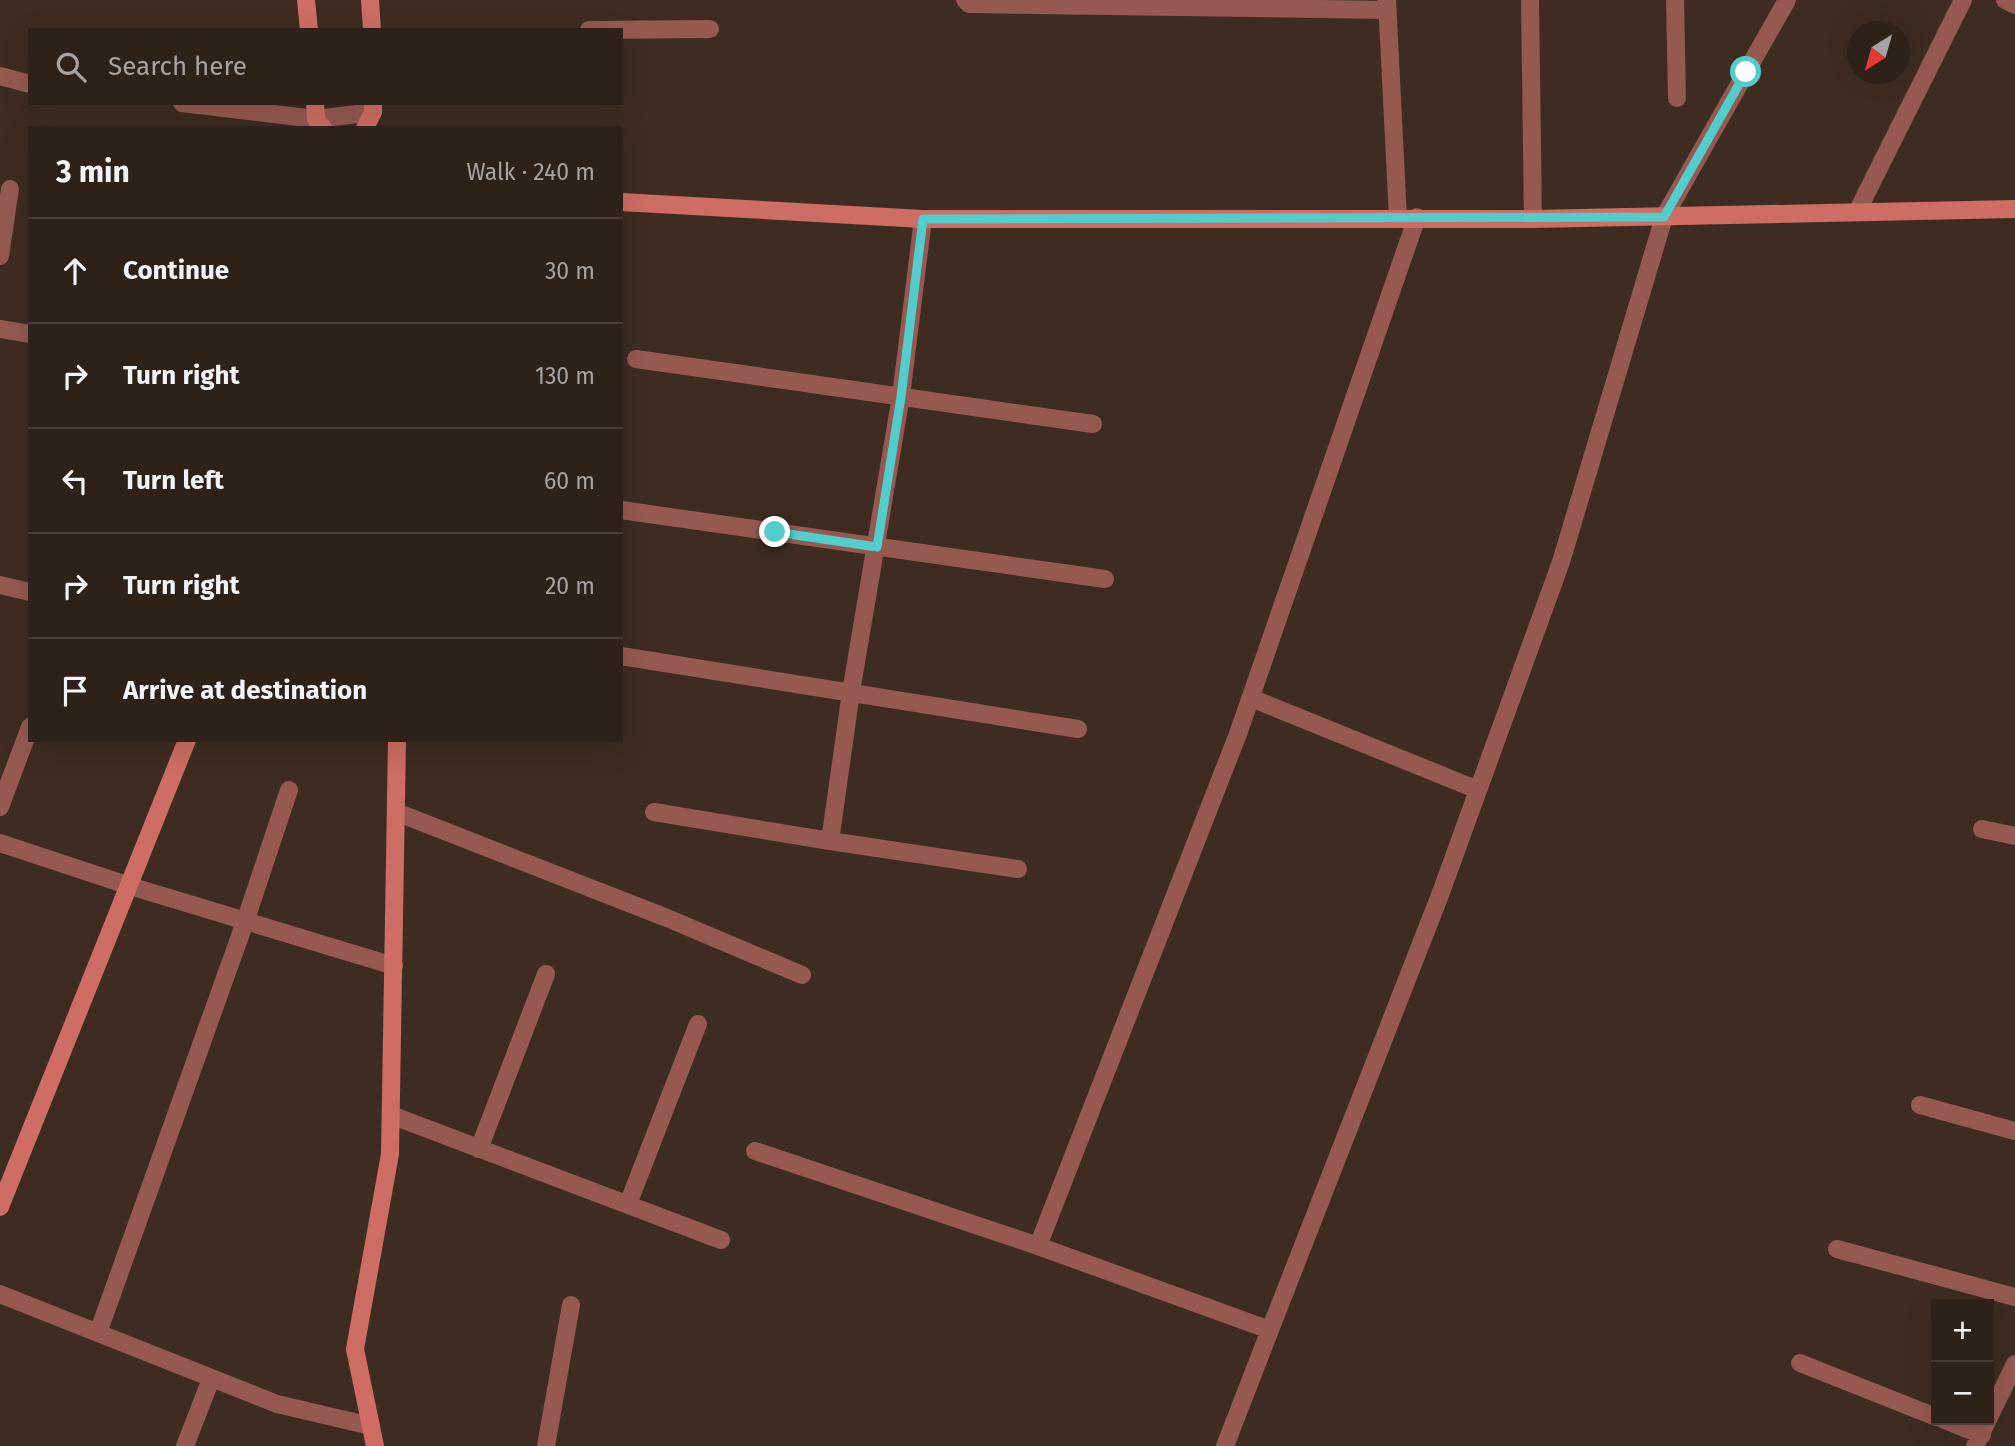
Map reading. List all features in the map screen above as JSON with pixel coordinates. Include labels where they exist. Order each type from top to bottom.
[{"type":"street","points":[[306,0],[309,28]]},
{"type":"street","points":[[370,0],[372,28]]},
{"type":"street","points":[[965,0],[969,4],[1387,5],[1398,218]]},
{"type":"street","points":[[1530,0],[1534,219]]},
{"type":"street","points":[[1675,0],[1677,98]]},
{"type":"street","points":[[1225,1446],[1478,790],[1561,562],[1664,217],[1787,0]]},
{"type":"street","points":[[1857,212],[1963,0]]},
{"type":"street","points":[[2005,0],[2015,5]]},
{"type":"street","points":[[623,30],[710,29]]},
{"type":"street","points":[[0,76],[28,83]]},
{"type":"street","points":[[201,105],[318,117],[370,114]]},
{"type":"street","points":[[0,256],[10,189]]},
{"type":"street","points":[[623,202],[923,219],[1534,219],[2015,209]]},
{"type":"street","points":[[1038,1246],[1251,698],[1417,218]]},
{"type":"street","points":[[830,841],[851,692],[901,397],[923,219]]},
{"type":"street","points":[[0,329],[28,334]]},
{"type":"street","points":[[636,359],[1093,424]]},
{"type":"street","points":[[623,510],[1105,579]]},
{"type":"street","points":[[0,585],[28,592]]},
{"type":"street","points":[[623,656],[1078,729]]},
{"type":"street","points":[[1251,698],[1478,790]]},
{"type":"street","points":[[0,807],[28,732]]},
{"type":"street","points":[[0,1207],[186,742]]},
{"type":"street","points":[[375,1446],[355,1349],[390,1154],[397,742]]},
{"type":"street","points":[[98,1333],[245,922],[289,790]]},
{"type":"street","points":[[396,812],[667,918],[802,975]]},
{"type":"street","points":[[654,812],[1018,869]]},
{"type":"street","points":[[1982,829],[2015,836]]},
{"type":"street","points":[[0,843],[245,922],[394,966]]},
{"type":"street","points":[[479,1149],[546,974]]},
{"type":"street","points":[[628,1204],[698,1024]]},
{"type":"street","points":[[1920,1105],[2015,1131]]},
{"type":"street","points":[[391,1115],[721,1240]]},
{"type":"street","points":[[755,1151],[1038,1246],[1270,1330]]},
{"type":"street","points":[[1837,1248],[2015,1297]]},
{"type":"street","points":[[0,1294],[277,1404],[371,1426]]},
{"type":"street","points":[[546,1446],[571,1305]]},
{"type":"street","points":[[1800,1363],[1931,1415]]},
{"type":"street","points":[[1952,1425],[1979,1441],[2015,1364]]},
{"type":"street","points":[[185,1446],[211,1378]]},
{"type":"route","points":[[775,532],[877,547],[901,397],[923,219],[1664,217],[1746,72]]}]
